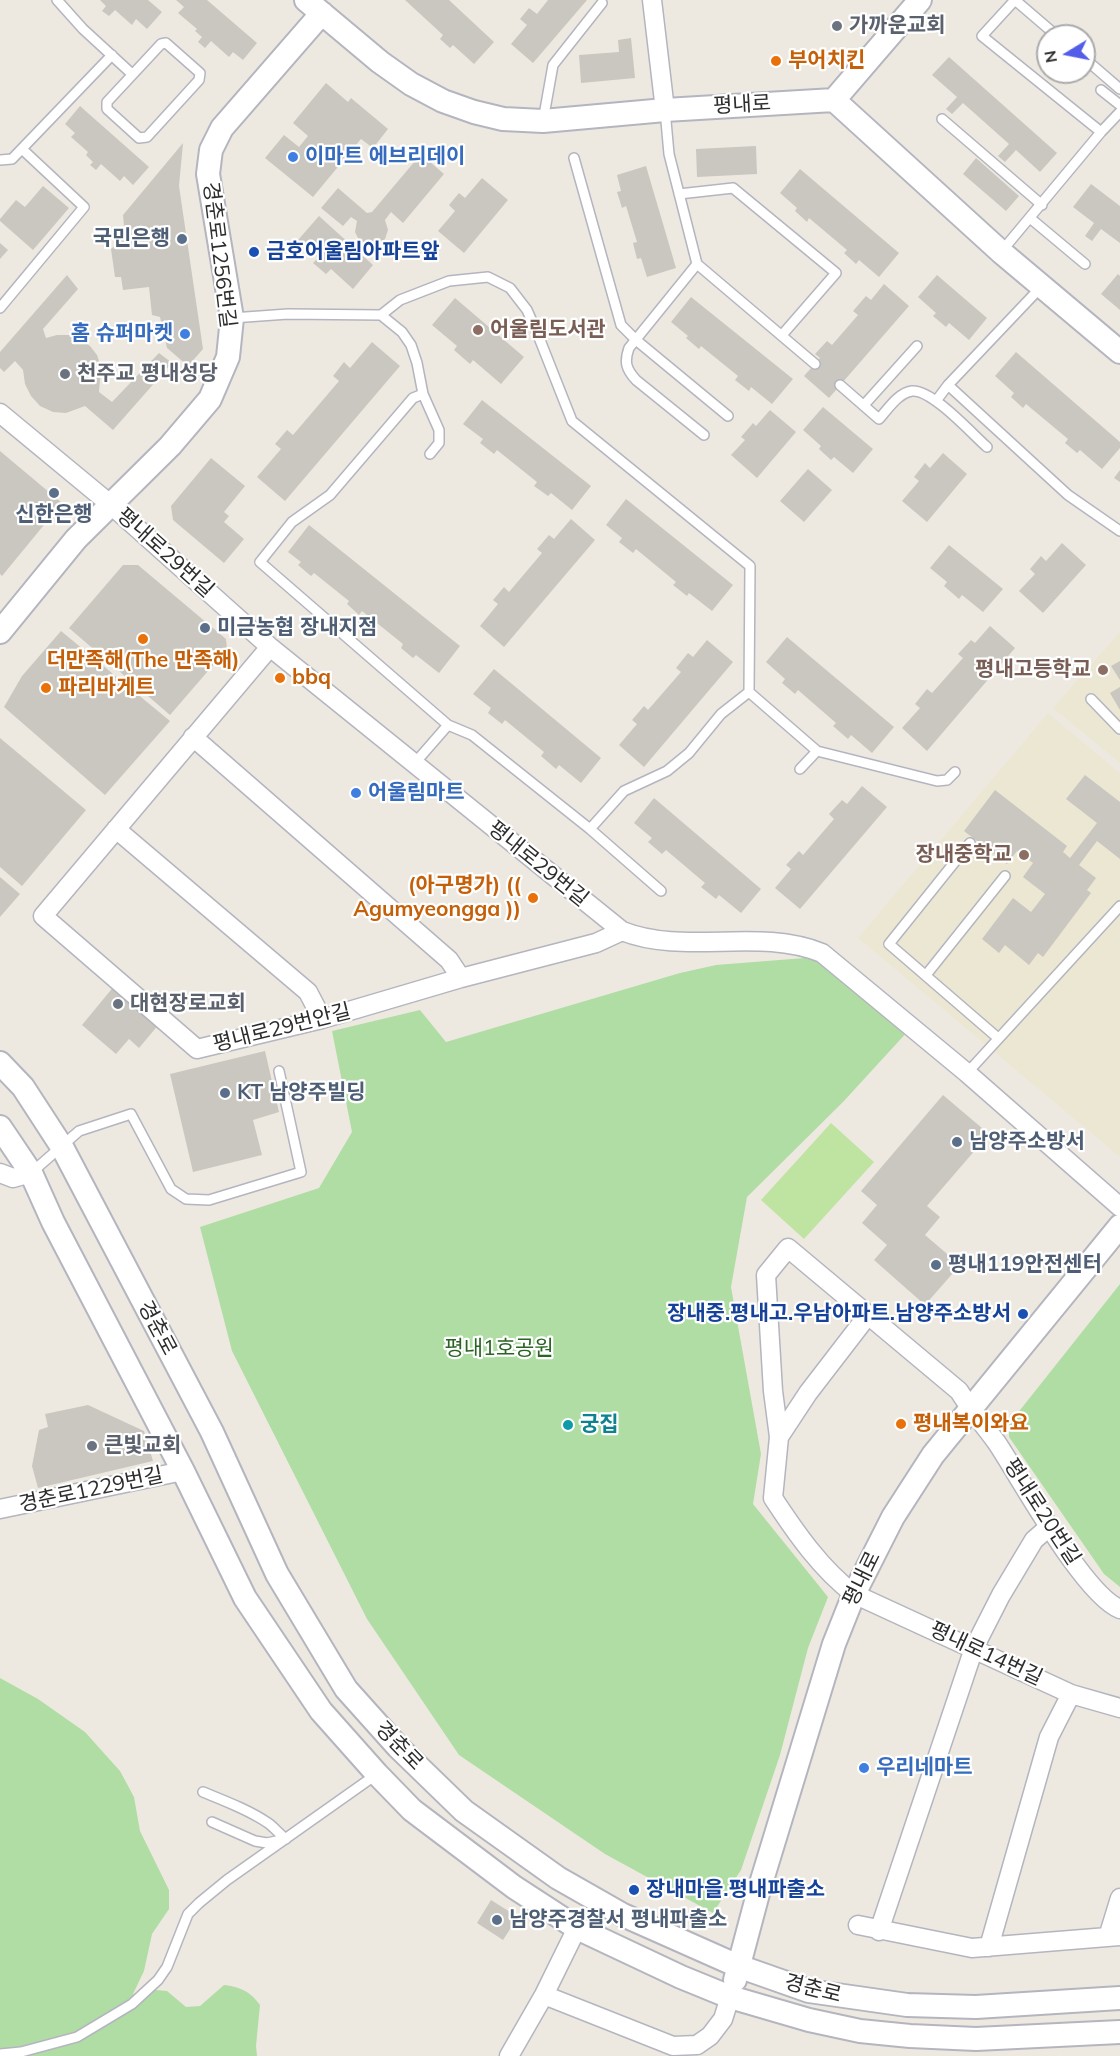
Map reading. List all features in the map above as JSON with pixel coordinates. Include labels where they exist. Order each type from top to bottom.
[{"type":"street","points":[[652,0],[665,110]]},
{"type":"street","points":[[920,0],[834,100],[1001,252],[1120,352]]},
{"type":"street","name":"평내로","points":[[319,5],[380,62],[411,84],[443,101],[503,119],[543,121],[665,110],[834,100]]},
{"type":"street","name":"경춘로1256번길","points":[[0,632],[76,539],[170,446],[210,399],[228,357],[232,318],[208,174],[211,150],[222,128],[319,5]]},
{"type":"street","name":"평내로29번길","points":[[0,413],[110,504],[270,647],[622,931],[640,938],[666,941],[783,941],[822,953],[967,1073],[1120,1207]]},
{"type":"street","name":"평내로29번안길","points":[[270,647],[43,916],[197,1049],[322,1019],[461,978],[596,943],[622,931]]},
{"type":"street","points":[[193,737],[449,960],[461,978]]},
{"type":"street","points":[[116,829],[308,992],[322,1019]]},
{"type":"street","name":"경춘로","points":[[0,1063],[23,1087],[62,1148],[212,1432],[277,1574],[346,1689],[398,1747],[464,1811],[558,1878],[623,1915],[738,1966],[809,1991],[907,2005],[976,2007],[1120,1998]]},
{"type":"street","name":"경춘로","points":[[0,1127],[31,1173],[53,1222],[183,1471],[245,1598],[321,1711],[376,1774],[412,1809],[514,1887],[577,1928],[681,1977],[730,1997],[809,2020],[860,2031],[910,2036],[976,2039],[1120,2032]]},
{"type":"street","points":[[0,1173],[13,1178],[31,1173]]},
{"type":"street","name":"평내로","points":[[730,1997],[759,1890],[834,1644],[854,1594],[892,1517],[933,1455],[1120,1226]]},
{"type":"street","name":"평내로20번길","points":[[779,1437],[773,1391],[766,1275],[788,1248],[958,1391],[996,1442],[1092,1587],[1120,1609]]},
{"type":"street","points":[[779,1437],[808,1394],[868,1315]]},
{"type":"street","name":"평내로14번길","points":[[779,1437],[772,1498],[795,1531],[835,1580],[854,1594],[1071,1694],[1120,1708]]},
{"type":"street","name":"경춘로1229번길","points":[[0,1509],[183,1471]]},
{"type":"street","points":[[879,1931],[974,1648],[1001,1595],[1034,1540],[1050,1526]]},
{"type":"street","points":[[988,1947],[1049,1737],[1071,1694]]},
{"type":"street","points":[[858,1925],[972,1948],[1114,1937],[1120,1898]]},
{"type":"street","points":[[508,2056],[544,1995],[577,1928]]},
{"type":"street","points":[[544,1995],[673,2046],[697,2045],[710,2036],[723,2019],[730,1997]]},
{"type":"lane","points":[[57,0],[78,28],[132,74]]},
{"type":"lane","points":[[1036,80],[982,36],[1015,0],[1043,24]]},
{"type":"lane","points":[[543,121],[553,65],[602,3]]},
{"type":"lane","points":[[166,43],[200,73],[200,80],[147,137],[140,138],[107,109],[107,102],[132,74],[161,44],[166,43]]},
{"type":"lane","points":[[0,160],[12,159],[112,55]]},
{"type":"lane","points":[[1096,68],[1120,89]]},
{"type":"lane","points":[[1042,84],[1101,132]]},
{"type":"lane","points":[[1101,90],[1120,105]]},
{"type":"lane","points":[[665,110],[669,154],[698,264],[815,364]]},
{"type":"lane","points":[[1001,252],[1120,112]]},
{"type":"lane","points":[[942,119],[1042,205]]},
{"type":"lane","points":[[0,308],[84,207],[22,149]]},
{"type":"lane","points":[[574,158],[621,325],[728,416]]},
{"type":"lane","points":[[679,194],[733,188],[836,273],[782,336]]},
{"type":"lane","points":[[1030,218],[1086,264]]},
{"type":"lane","points":[[698,264],[636,340],[625,359],[628,371],[636,380],[704,435]]},
{"type":"lane","points":[[381,315],[400,300],[449,281],[488,277],[510,288],[526,310],[538,335],[572,421],[750,566],[748,692],[721,714],[689,753],[667,771],[624,791],[590,829]]},
{"type":"lane","points":[[936,401],[948,385],[1041,287]]},
{"type":"lane","points":[[232,318],[288,314],[381,315],[402,332],[411,345],[423,394],[439,430],[439,443],[430,454]]},
{"type":"lane","points":[[864,405],[917,346]]},
{"type":"lane","points":[[840,385],[879,419],[899,397],[910,391],[921,392],[936,401],[987,447]]},
{"type":"lane","points":[[948,385],[1068,495],[1120,531]]},
{"type":"lane","points":[[423,394],[413,398],[330,495],[292,522],[260,562],[448,725],[472,735],[590,829],[662,891]]},
{"type":"lane","points":[[748,692],[817,751],[937,781],[947,780],[955,772]]},
{"type":"lane","points":[[1091,699],[1120,729]]},
{"type":"lane","points":[[414,764],[448,725]]},
{"type":"lane","points":[[800,769],[817,751]]},
{"type":"lane","points":[[970,843],[889,944],[998,1038]]},
{"type":"lane","points":[[926,975],[1005,876]]},
{"type":"lane","points":[[967,1073],[1120,906]]},
{"type":"lane","points":[[31,1173],[79,1131],[130,1114],[171,1189],[186,1199],[208,1200],[301,1172],[279,1071]]},
{"type":"lane","points":[[0,2054],[21,2052],[77,2037],[132,2004],[158,1980],[167,1967],[188,1914],[199,1903],[227,1880],[376,1774]]},
{"type":"lane","points":[[203,1792],[271,1825],[286,1839]]},
{"type":"lane","points":[[212,1822],[267,1843],[286,1839]]},
{"type":"shaded area","name":"평내고등학교","points":[[1120,632],[1120,763],[1053,708]]},
{"type":"shaded area","name":"장내중학교","points":[[1048,713],[1120,773],[1120,1157],[858,938]]},
{"type":"green space","name":"평내1호공원","points":[[817,957],[909,1030],[843,1102],[747,1197],[731,1287],[761,1454],[753,1504],[828,1597],[808,1648],[780,1755],[741,1870],[713,1913],[605,1854],[459,1755],[367,1619],[232,1351],[200,1227],[319,1188],[352,1132],[332,1031],[420,1010],[446,1042],[680,973],[716,965]]},
{"type":"green space","points":[[831,1123],[874,1162],[804,1239],[761,1200]]},
{"type":"green space","points":[[1120,1284],[1120,1587],[1104,1574],[1009,1437],[1009,1424]]},
{"type":"green space","points":[[0,1678],[38,1699],[85,1732],[120,1771],[134,1797],[140,1831],[169,1890],[169,1909],[152,1934],[144,1971],[133,1994],[138,1999],[156,1990],[167,1991],[186,2007],[200,2006],[224,1985],[244,1990],[260,2005],[257,2056],[0,2056]]},
{"type":"building","points":[[100,0],[148,0],[162,12],[147,29],[136,19],[132,25],[115,10],[109,16],[102,11],[106,6]]},
{"type":"building","points":[[176,0],[207,0],[257,43],[243,60],[233,52],[229,57],[211,41],[205,48],[198,42],[202,37],[195,31],[197,29],[178,13],[184,7]]},
{"type":"building","points":[[405,0],[449,0],[494,42],[474,64],[453,45],[450,48],[440,39],[443,35]]},
{"type":"building","points":[[548,0],[587,0],[533,63],[511,44],[527,25],[520,19],[529,8],[537,14]]},
{"type":"building","points":[[631,38],[635,78],[581,83],[579,55],[619,52],[618,40]]},
{"type":"building","points":[[949,57],[1057,153],[1040,172],[1016,150],[1005,162],[998,156],[1009,144],[963,103],[952,114],[946,109],[957,97],[932,75]]},
{"type":"building","points":[[326,83],[348,102],[351,98],[388,129],[373,148],[361,139],[313,197],[265,158],[284,135],[299,147],[308,136],[293,123]]},
{"type":"building","points":[[80,106],[149,167],[133,185],[124,176],[120,181],[101,164],[96,170],[90,165],[93,162],[86,155],[88,152],[71,137],[75,133],[65,124]]},
{"type":"building","points":[[183,143],[179,186],[203,349],[188,366],[167,348],[160,317],[152,315],[149,287],[123,290],[121,277],[115,277],[111,249],[125,237],[123,215]]},
{"type":"building","points":[[756,146],[757,174],[697,177],[696,149]]},
{"type":"building","points":[[421,154],[444,174],[403,223],[391,212],[385,220],[388,230],[385,239],[377,245],[367,245],[359,240],[355,232],[357,221],[351,217],[343,226],[321,208],[338,188],[367,213],[372,212]]},
{"type":"building","points":[[976,158],[1019,196],[1006,211],[963,174]]},
{"type":"building","points":[[646,166],[676,268],[647,277],[641,258],[637,259],[633,243],[637,242],[626,206],[622,208],[617,192],[621,191],[617,175]]},
{"type":"building","points":[[800,169],[899,253],[879,277],[859,260],[856,264],[844,253],[847,250],[809,218],[807,222],[795,211],[797,208],[780,193]]},
{"type":"building","points":[[482,178],[508,200],[464,253],[438,231],[455,211],[449,205],[459,193],[465,198]]},
{"type":"building","points":[[1091,184],[1120,206],[1120,243],[1101,229],[1092,241],[1085,236],[1094,223],[1073,207]]},
{"type":"building","points":[[43,186],[69,208],[33,250],[0,219],[16,200],[25,207]]},
{"type":"building","points":[[319,216],[373,265],[353,289],[331,269],[326,274],[313,263],[318,258],[298,240]]},
{"type":"building","points":[[0,243],[8,250],[0,259]]},
{"type":"building","points":[[1118,274],[1120,276],[1120,310],[1101,294]]},
{"type":"building","points":[[67,275],[78,289],[43,329],[46,338],[69,335],[90,346],[97,355],[101,367],[99,392],[112,402],[159,353],[172,363],[113,430],[85,406],[66,413],[53,412],[40,406],[31,396],[25,384],[23,370],[15,361],[4,372],[0,368],[0,352]]},
{"type":"building","points":[[937,275],[987,318],[969,340],[949,323],[946,327],[933,316],[936,313],[918,297]]},
{"type":"building","points":[[884,284],[909,306],[829,398],[804,376],[820,358],[815,354],[827,341],[832,345],[858,315],[853,311],[866,296],[871,300]]},
{"type":"building","points":[[691,297],[793,379],[772,404],[751,387],[749,391],[735,380],[738,376],[701,346],[699,349],[671,322]]},
{"type":"building","points":[[455,298],[524,357],[501,384],[473,360],[470,364],[454,350],[457,346],[432,325]]},
{"type":"building","points":[[372,342],[400,366],[285,501],[257,477],[281,449],[275,444],[287,430],[293,435],[339,381],[333,376],[344,362],[350,368]]},
{"type":"building","points":[[1016,352],[1120,442],[1120,448],[1102,469],[1080,450],[1077,453],[1065,443],[1068,439],[1026,404],[1023,408],[1011,397],[1014,393],[995,376]]},
{"type":"building","points":[[482,400],[591,486],[572,510],[551,493],[548,496],[534,486],[537,482],[497,450],[494,454],[480,443],[483,439],[463,424]]},
{"type":"building","points":[[823,407],[873,449],[853,473],[834,457],[831,460],[819,449],[821,446],[803,430]]},
{"type":"building","points":[[770,410],[796,432],[757,478],[731,455],[745,440],[741,437],[753,423],[756,426]]},
{"type":"building","points":[[0,451],[62,503],[2,576],[0,574]]},
{"type":"building","points":[[943,453],[967,474],[927,522],[902,501],[919,481],[914,477],[925,463],[930,468]]},
{"type":"building","points":[[211,458],[245,486],[224,512],[229,516],[224,522],[244,539],[224,563],[173,520],[171,506]]},
{"type":"building","points":[[808,469],[832,490],[804,522],[780,501]]},
{"type":"building","points":[[1120,470],[1120,482],[1114,478]]},
{"type":"building","points":[[626,499],[733,585],[712,611],[689,593],[687,596],[673,585],[676,582],[636,549],[633,553],[619,542],[622,538],[606,525]]},
{"type":"building","points":[[571,519],[595,540],[504,647],[480,626],[498,604],[493,600],[504,587],[509,592],[542,553],[537,549],[549,535],[554,539]]},
{"type":"building","points":[[309,525],[460,646],[439,673],[416,655],[413,658],[401,648],[403,644],[362,611],[359,615],[347,604],[349,601],[314,573],[311,576],[298,565],[301,562],[288,552]]},
{"type":"building","points":[[1062,543],[1086,565],[1043,613],[1019,591],[1035,574],[1030,569],[1041,556],[1046,561]]},
{"type":"building","points":[[949,545],[1003,589],[983,612],[962,595],[959,599],[944,586],[947,582],[930,568]]},
{"type":"building","points":[[123,565],[138,565],[226,639],[227,649],[170,715],[69,628]]},
{"type":"building","points":[[990,626],[1015,648],[927,751],[902,728],[920,708],[915,704],[927,689],[932,693],[963,658],[958,654],[971,640],[975,643]]},
{"type":"building","points":[[61,631],[170,721],[105,795],[4,707],[22,676]]},
{"type":"building","points":[[787,637],[894,727],[872,753],[851,735],[848,739],[833,726],[836,723],[798,690],[795,694],[782,683],[785,679],[766,662]]},
{"type":"building","points":[[707,640],[733,662],[644,767],[619,745],[637,724],[632,720],[644,706],[648,710],[681,672],[676,668],[688,653],[693,657]]},
{"type":"building","points":[[1120,661],[1120,680],[1111,666]]},
{"type":"building","points":[[494,669],[601,758],[581,783],[559,765],[556,769],[541,756],[544,752],[505,720],[502,724],[488,713],[491,708],[473,694]]},
{"type":"building","points":[[1120,687],[1120,710],[1110,693]]},
{"type":"building","points":[[0,738],[86,810],[22,886],[0,867]]},
{"type":"building","points":[[1085,775],[1120,802],[1120,859],[1097,841],[1079,865],[1096,878],[1087,890],[1091,893],[1043,957],[1038,953],[1029,965],[1005,945],[999,953],[982,939],[1013,898],[1031,912],[1045,894],[1023,877],[1033,863],[1017,851],[1007,864],[964,831],[995,790],[1067,846],[1063,852],[1070,858],[1097,823],[1066,799]]},
{"type":"building","points":[[862,786],[887,807],[800,909],[775,888],[791,869],[786,865],[799,851],[803,855],[834,819],[829,814],[842,800],[847,804]]},
{"type":"building","points":[[654,798],[761,889],[741,913],[719,895],[716,899],[701,887],[705,883],[666,850],[662,854],[648,842],[652,838],[634,823]]},
{"type":"building","points":[[0,877],[20,894],[0,917]]},
{"type":"building","name":"대현장로교회","points":[[115,985],[160,1023],[139,1048],[129,1039],[116,1054],[82,1025]]},
{"type":"building","name":"KT 남양주빌딩","points":[[265,1051],[279,1112],[253,1120],[262,1155],[193,1172],[170,1074]]},
{"type":"building","points":[[943,1095],[989,1134],[927,1206],[940,1217],[925,1235],[960,1265],[925,1305],[874,1260],[887,1245],[862,1223],[877,1205],[861,1191]]},
{"type":"building","name":"큰빛교회","points":[[88,1405],[144,1431],[153,1461],[38,1488],[32,1466],[39,1430],[48,1427],[45,1414]]},
{"type":"building","name":"남양주경찰서 평내파출소","points":[[491,1900],[518,1917],[503,1940],[477,1923]]},
{"type":"place","name":"가까운교회","points":[[837,26]]},
{"type":"place","name":"부어치킨","points":[[776,61]]},
{"type":"place","name":"이마트 에브리데이","points":[[293,157]]},
{"type":"place","name":"국민은행","points":[[182,239]]},
{"type":"place","name":"금호어울림아파트앞","points":[[254,252]]},
{"type":"place","name":"어울림도서관","points":[[478,330]]},
{"type":"place","name":"홈 슈퍼마켓","points":[[185,334]]},
{"type":"place","name":"천주교 평내성당","points":[[65,374]]},
{"type":"place","name":"신한은행","points":[[54,493]]},
{"type":"place","name":"미금농협 장내지점","points":[[205,628]]},
{"type":"place","name":"더만족해(The 만족해)","points":[[143,639]]},
{"type":"place","name":"평내고등학교","points":[[1103,670]]},
{"type":"place","name":"bbq","points":[[280,678]]},
{"type":"place","name":"파리바게트","points":[[46,688]]},
{"type":"place","name":"어울림마트","points":[[356,793]]},
{"type":"place","name":"장내중학교","points":[[1024,855]]},
{"type":"place","name":"(아구명가) (( Agumyeongga ))","points":[[533,898]]},
{"type":"place","name":"대현장로교회","points":[[118,1004]]},
{"type":"place","name":"KT 남양주빌딩","points":[[225,1093]]},
{"type":"place","name":"남양주소방서","points":[[957,1142]]},
{"type":"place","name":"평내119안전센터","points":[[936,1265]]},
{"type":"place","name":"장내중.평내고.우남아파트.남양주소방서","points":[[1023,1314]]},
{"type":"place","name":"평내복이와요","points":[[901,1424]]},
{"type":"place","name":"궁집","points":[[568,1425]]},
{"type":"place","name":"큰빛교회","points":[[92,1446]]},
{"type":"place","name":"우리네마트","points":[[864,1768]]},
{"type":"place","name":"장내마을.평내파출소","points":[[634,1890]]},
{"type":"place","name":"남양주경찰서 평내파출소","points":[[497,1920]]}]
